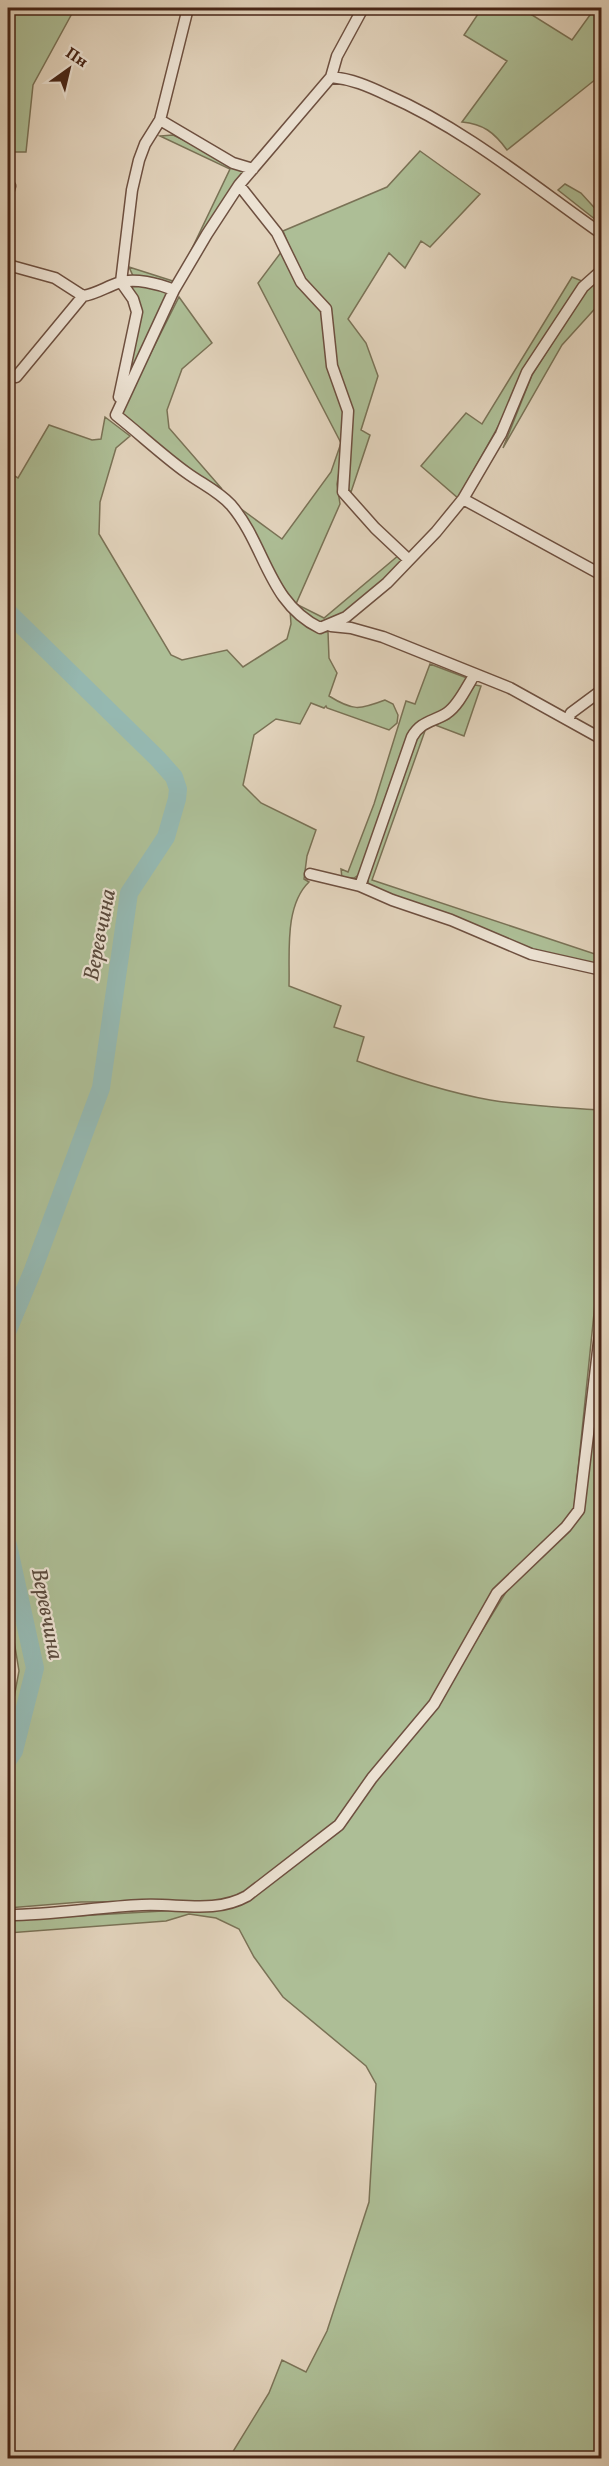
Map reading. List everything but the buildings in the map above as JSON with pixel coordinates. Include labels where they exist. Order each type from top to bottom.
[{"type":"street","points":[[116,415],[137,312],[134,299],[121,282],[137,170],[145,144],[160,120],[188,8]]},
{"type":"street","points":[[116,415],[174,290],[239,184],[331,77],[337,56],[363,8]]},
{"type":"street","points":[[331,77],[351,79],[447,124],[602,234]]},
{"type":"street","points":[[160,120],[233,163],[253,169]]},
{"type":"street","points":[[239,184],[277,233],[301,282],[326,309],[332,366],[348,411],[343,492],[375,528],[409,560]]},
{"type":"street","points":[[8,265],[55,278],[83,296]]},
{"type":"street","points":[[324,627],[346,618],[409,560],[463,499],[501,434],[527,372],[583,286],[602,270]]},
{"type":"street","points":[[16,377],[83,296],[121,282],[134,281],[174,290]]},
{"type":"street","points":[[116,415],[187,473],[217,491],[231,506],[249,531],[279,594],[307,622],[324,627],[351,628],[372,633],[510,688],[602,739]]},
{"type":"street","points":[[463,499],[602,575]]},
{"type":"street","points":[[360,886],[412,736],[425,722],[440,717],[454,706],[475,674]]},
{"type":"street","points":[[568,720],[572,713],[602,690]]},
{"type":"street","points":[[310,874],[360,886],[392,900],[451,920],[531,954],[602,970]]},
{"type":"street","points":[[8,1915],[144,1905],[232,1905],[339,1825],[372,1778],[434,1704],[497,1593],[566,1527],[579,1510],[602,1317]]},
{"type":"green space","points":[[8,8],[75,8],[33,85],[26,152],[15,152],[8,145]]},
{"type":"green space","points":[[482,8],[521,8],[572,40],[595,8],[601,8],[601,75],[507,150],[488,130],[462,122],[507,61],[464,35]]},
{"type":"green space","points":[[173,135],[219,159],[247,170],[231,190],[176,282],[230,169],[160,136]]},
{"type":"green space","points":[[420,151],[480,194],[430,247],[421,241],[405,268],[389,253],[348,319],[366,343],[378,376],[361,430],[370,435],[351,492],[348,489],[352,411],[333,359],[331,312],[301,275],[283,231],[387,187]]},
{"type":"green space","points":[[565,184],[581,193],[601,215],[601,224],[558,190]]},
{"type":"green space","points":[[282,251],[322,309],[345,411],[337,484],[340,504],[296,604],[324,618],[399,555],[403,559],[400,566],[345,614],[323,623],[316,622],[294,606],[237,506],[282,539],[331,472],[341,443],[258,283]]},
{"type":"green space","points":[[129,267],[176,282],[172,286],[134,278]]},
{"type":"green space","points":[[572,277],[582,281],[519,378],[509,407],[458,498],[421,466],[466,413],[482,424]]},
{"type":"green space","points":[[601,277],[601,302],[562,345],[503,448],[532,375],[585,291]]},
{"type":"green space","points":[[125,284],[172,290],[120,402],[139,315]]},
{"type":"green space","points":[[179,297],[212,343],[182,369],[167,410],[169,428],[222,489],[186,468],[119,416]]},
{"type":"green space","points":[[105,417],[130,436],[116,448],[100,502],[99,534],[171,655],[182,660],[227,650],[243,667],[287,639],[291,624],[290,610],[309,627],[328,632],[329,658],[337,673],[329,696],[356,707],[369,706],[385,700],[393,704],[398,715],[397,723],[389,730],[326,706],[324,708],[311,703],[300,724],[276,719],[254,735],[243,785],[261,803],[316,830],[307,856],[304,879],[309,882],[295,904],[292,917],[289,986],[341,1006],[334,1027],[364,1037],[357,1061],[423,1084],[473,1097],[532,1105],[601,1110],[601,1245],[574,1509],[565,1523],[492,1593],[435,1697],[332,1825],[233,1901],[81,1902],[8,1908],[8,1730],[19,1671],[8,1617],[8,472],[18,478],[49,425],[92,440],[101,439]]},
{"type":"green space","points":[[430,664],[467,678],[450,706],[418,723],[410,731],[360,874],[354,878],[342,878],[341,869],[348,872],[374,804],[406,701],[415,704]]},
{"type":"green space","points":[[475,685],[481,686],[464,736],[435,725],[449,719]]},
{"type":"green space","points":[[426,728],[372,880],[601,956],[601,966],[533,951],[376,890],[369,885],[367,877],[418,735]]},
{"type":"green space","points":[[601,1342],[601,2458],[229,2458],[269,2393],[282,2360],[306,2372],[327,2331],[369,2202],[376,2084],[366,2066],[283,1997],[254,1957],[239,1929],[216,1918],[189,1914],[166,1921],[8,1933],[8,1920],[232,1907],[248,1901],[337,1833],[451,1681],[514,1579],[581,1510]]},
{"type":"waterway","name":"Веревчина","points":[[8,612],[158,759],[174,777],[178,789],[166,837],[129,893],[101,1088],[33,1270],[8,1330]]},
{"type":"waterway","name":"Веревчина","points":[[8,1545],[35,1668],[14,1751],[8,1760]]}]
